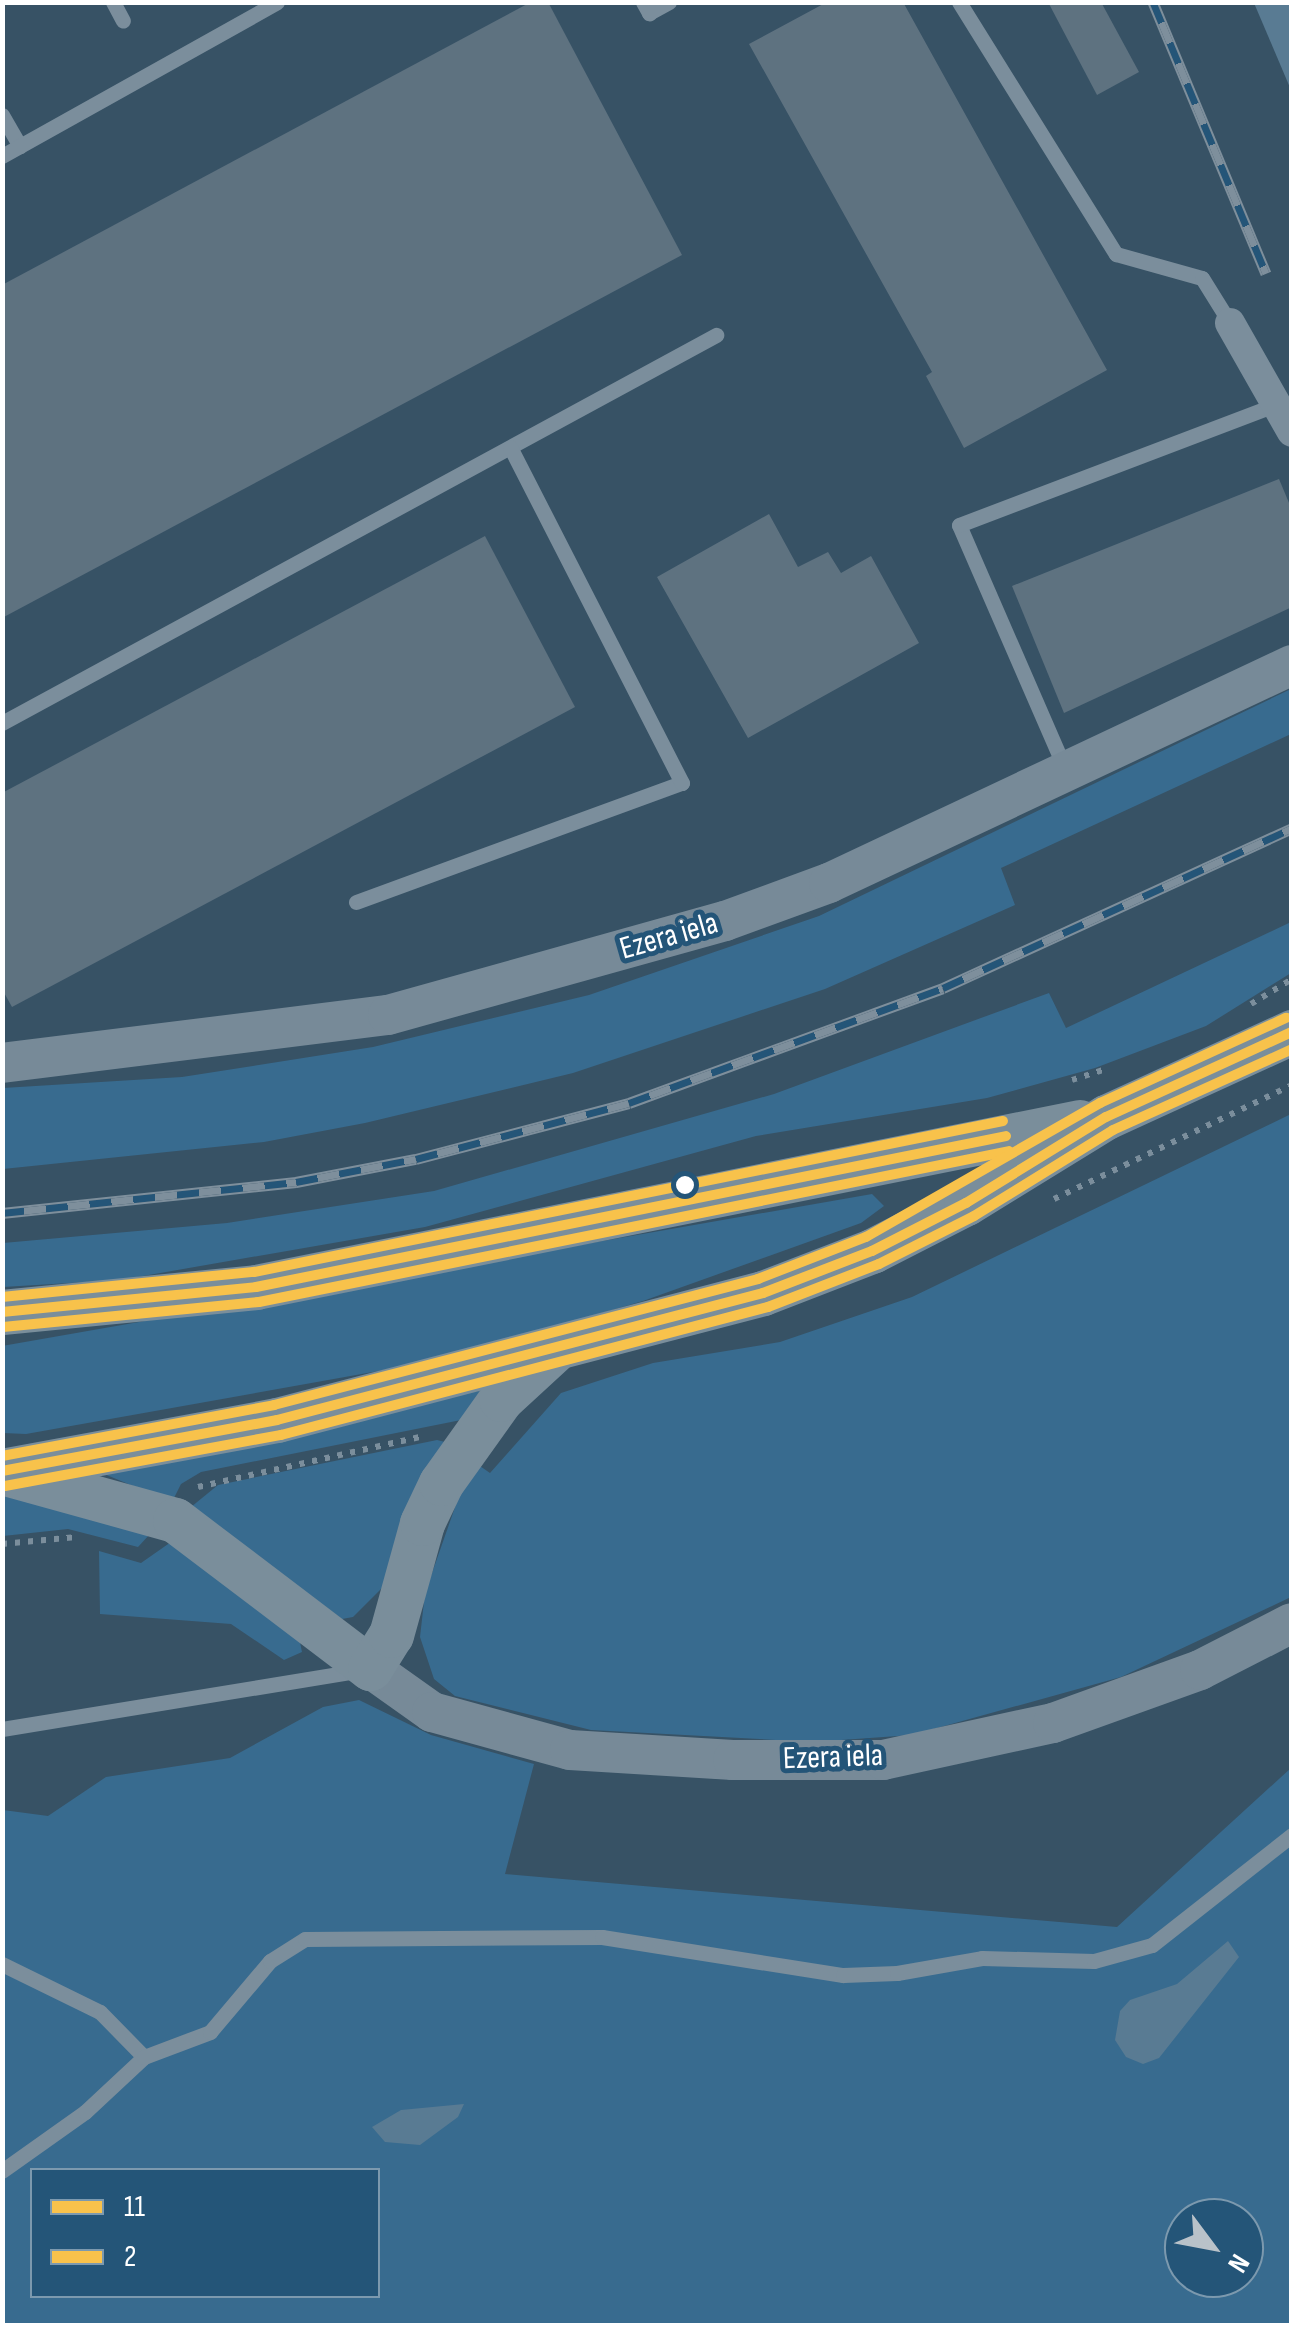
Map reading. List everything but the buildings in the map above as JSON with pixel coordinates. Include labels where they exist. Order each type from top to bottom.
[{"type":"main road","points":[[2,1472],[276,1420],[763,1293],[872,1251],[966,1203],[1106,1117],[1292,1032]]},
{"type":"main road","points":[[2,1312],[256,1286],[1106,1117]]},
{"type":"main road","points":[[2,1472],[175,1520],[370,1668],[391,1635],[422,1523],[441,1483],[501,1399],[557,1346]]},
{"type":"street","points":[[1230,323],[1292,432]]},
{"type":"street","name":"Ezera iela","points":[[2,1063],[406,1010],[725,921],[829,883],[1068,775],[1292,665]]},
{"type":"street","name":"Ezera iela","points":[[370,1668],[432,1712],[570,1750],[733,1760],[883,1760],[1053,1723],[1200,1670],[1292,1623]]},
{"type":"lane","points":[[114,2],[123,21]]},
{"type":"lane","points":[[2,156],[277,2]]},
{"type":"lane","points":[[643,2],[649,12],[669,2]]},
{"type":"lane","points":[[958,2],[1116,254],[1202,278],[1230,323]]},
{"type":"lane","points":[[2,115],[20,146]]},
{"type":"lane","points":[[2,723],[716,336]]},
{"type":"lane","points":[[1068,775],[959,525],[1275,405]]},
{"type":"lane","points":[[356,902],[682,782],[510,448]]},
{"type":"lane","points":[[2,1730],[324,1682],[370,1668]]},
{"type":"lane","points":[[2,2171],[144,2057],[210,2032],[282,1951],[320,1937],[602,1937],[842,1975],[982,1958],[1116,1957],[1176,1930],[1292,1834]]},
{"type":"lane","points":[[2,1964],[66,1992],[116,2029],[144,2057]]},
{"type":"lane","points":[[116,2029],[168,2050]]},
{"type":"lane","points":[[116,2029],[126,2054],[118,2080]]},
{"type":"path","points":[[1238,1012],[1292,979]]},
{"type":"path","points":[[1061,1084],[1116,1066]]},
{"type":"path","points":[[192,1490],[438,1433]]},
{"type":"path","points":[[2,1544],[87,1538]]},
{"type":"shaded area","points":[[1254,3],[1291,3],[1291,90]]},
{"type":"shaded area","points":[[1291,689],[1291,734],[1001,868],[1015,905],[825,989],[573,1073],[365,1123],[264,1142],[3,1169],[3,1088],[182,1077],[373,1047],[589,995],[819,916]]},
{"type":"shaded area","points":[[1291,922],[1291,973],[1206,1026],[1095,1068],[987,1098],[756,1136],[425,1227],[120,1280],[3,1287],[3,1243],[227,1223],[434,1191],[774,1094],[1049,993],[1066,1028]]},
{"type":"shaded area","points":[[1291,1114],[1291,1597],[1121,1677],[912,1735],[813,1742],[591,1730],[455,1696],[434,1679],[420,1637],[425,1593],[460,1493],[477,1464],[490,1473],[561,1393],[653,1363],[780,1342],[912,1297]]},
{"type":"shaded area","points":[[872,1194],[884,1206],[861,1223],[643,1301],[440,1360],[26,1434],[3,1433],[2,1346]]},
{"type":"shaded area","points":[[488,1389],[461,1420],[201,1472],[181,1484],[172,1502],[92,1469]]},
{"type":"shaded area","points":[[437,1440],[445,1442],[383,1587],[353,1617],[342,1619],[191,1507],[218,1485]]},
{"type":"shaded area","points":[[3,1496],[150,1534],[138,1547],[68,1529],[3,1536]]},
{"type":"shaded area","points":[[171,1542],[300,1642],[302,1652],[284,1660],[231,1624],[100,1614],[99,1551],[141,1563]]},
{"type":"shaded area","points":[[359,1700],[431,1735],[534,1764],[505,1874],[1117,1927],[1291,1768],[1291,2325],[3,2326],[3,1810],[48,1816],[106,1777],[230,1758],[323,1707]]},
{"type":"shaded area","points":[[1228,1941],[1239,1957],[1159,2058],[1143,2064],[1126,2057],[1115,2040],[1120,2011],[1130,2000],[1177,1984]]},
{"type":"shaded area","points":[[464,2104],[458,2117],[420,2145],[385,2142],[372,2127],[401,2110]]},
{"type":"railway","points":[[1153,2],[1266,273]]},
{"type":"railway","points":[[2,1213],[296,1182],[416,1159],[629,1103],[943,988],[1292,828]]},
{"type":"transit line","points":[[2,1456],[274,1405],[758,1279],[866,1237],[1100,1103],[1286,1018]]},
{"type":"transit line","name":"11","points":[[2,1471],[277,1420],[763,1293],[872,1251],[966,1203],[1106,1117],[1292,1032]]},
{"type":"transit line","name":"2","points":[[5,1486],[281,1435],[768,1307],[879,1264],[974,1216],[1113,1130],[1292,1049]]},
{"type":"transit line","points":[[2,1297],[254,1272],[1003,1121]]},
{"type":"transit line","name":"11","points":[[2,1312],[256,1287],[1006,1136]]},
{"type":"transit line","name":"2","points":[[3,1327],[259,1302],[1009,1151]]}]
